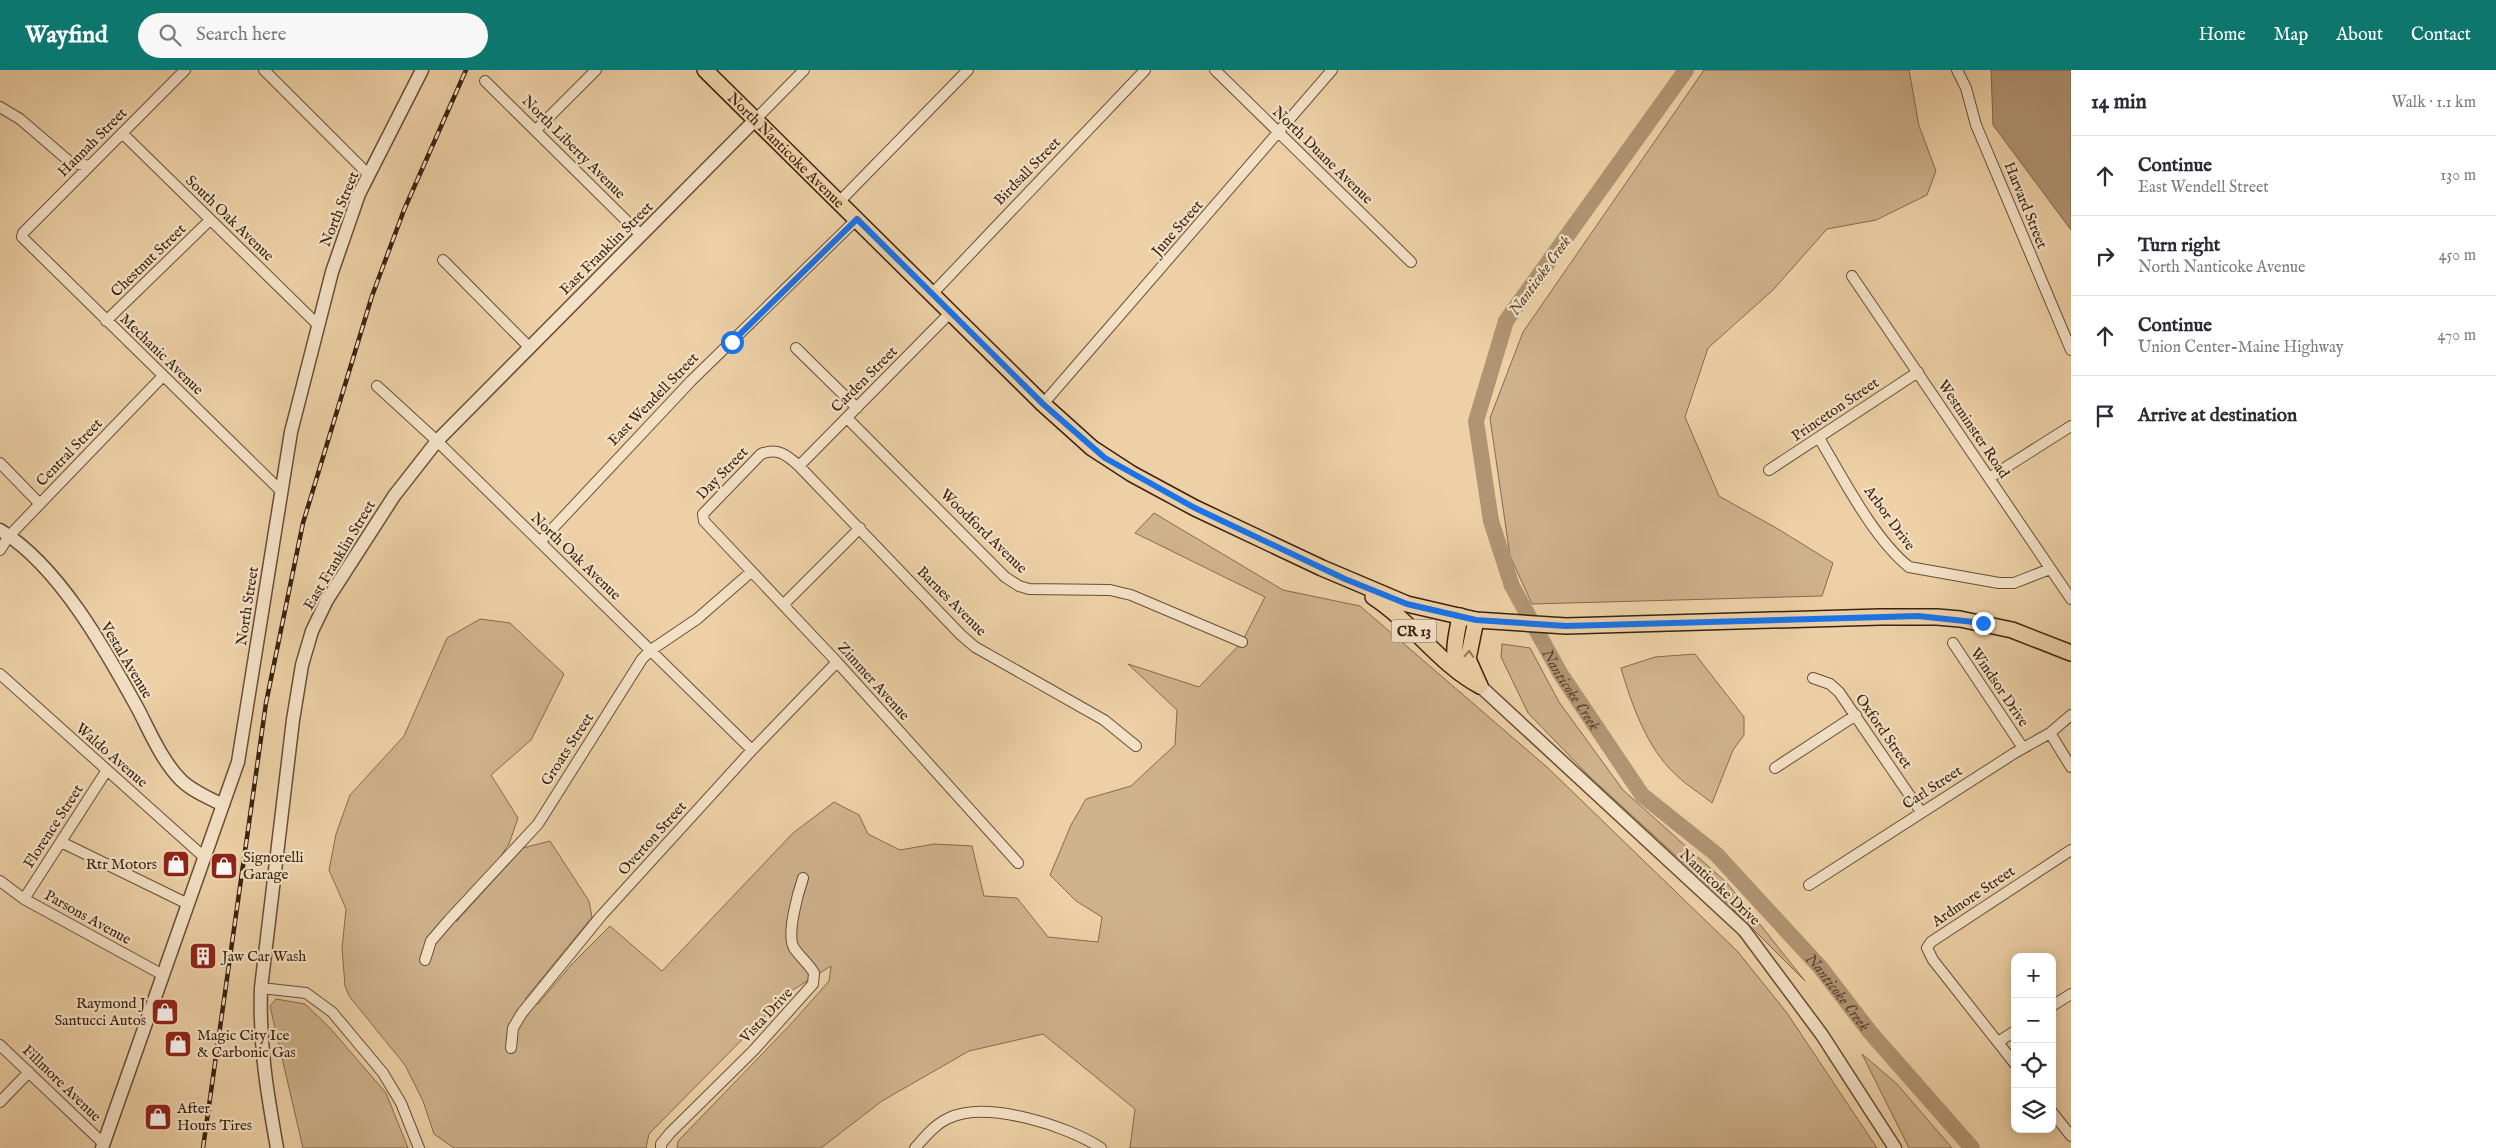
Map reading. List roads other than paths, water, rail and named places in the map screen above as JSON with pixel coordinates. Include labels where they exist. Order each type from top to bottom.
[{"type":"main road","name":"North Nanticoke Avenue","points":[[705,70],[1043,404],[1092,448],[1132,474],[1195,508],[1345,579]]},
{"type":"main road","points":[[1345,579],[1407,604],[1476,620],[1494,622],[1566,626],[1937,617],[1983,623],[2012,630],[2071,653]]},
{"type":"main road","name":"CR 13","points":[[1345,579],[1396,614],[1462,676],[1480,686]]},
{"type":"main road","name":"CR 13","points":[[1460,616],[1454,660],[1462,676]]},
{"type":"main road","name":"CR 13","points":[[1476,620],[1468,659],[1480,686]]},
{"type":"street","name":"Hannah Street","points":[[22,237],[23,233],[185,70]]},
{"type":"street","points":[[264,70],[369,175]]},
{"type":"street","name":"North Street","points":[[103,1146],[241,749],[291,432],[318,325],[344,235],[369,175],[422,70]]},
{"type":"street","points":[[536,130],[596,70]]},
{"type":"street","points":[[755,120],[804,70]]},
{"type":"street","points":[[839,202],[968,70]]},
{"type":"street","name":"Birdsall Street","points":[[932,294],[1145,70]]},
{"type":"street","name":"North Duane Avenue","points":[[1214,70],[1411,262]]},
{"type":"street","name":"June Street","points":[[1043,404],[1332,70]]},
{"type":"street","name":"Harvard Street","points":[[1957,70],[1966,88],[1976,125],[2071,350]]},
{"type":"street","name":"North Liberty Avenue","points":[[485,81],[641,235]]},
{"type":"street","points":[[0,107],[20,119],[70,162],[89,166]]},
{"type":"street","name":"East Franklin Street","points":[[277,1148],[263,1073],[260,1031],[261,988],[294,720],[302,665],[312,631],[327,600],[394,496],[437,441],[755,120]]},
{"type":"street","name":"South Oak Avenue","points":[[122,133],[318,325]]},
{"type":"street","name":"East Wendell Street","points":[[540,542],[691,381],[857,219]]},
{"type":"street","name":"Chestnut Street","points":[[106,321],[210,220]]},
{"type":"street","name":"Mechanic Avenue","points":[[22,237],[282,492]]},
{"type":"street","points":[[443,260],[530,348]]},
{"type":"street","name":"Westminster Road","points":[[1852,276],[2071,599]]},
{"type":"street","name":"Carden Street","points":[[799,466],[950,313]]},
{"type":"street","points":[[796,348],[857,408]]},
{"type":"street","name":"Princeton Street","points":[[1769,470],[1918,372]]},
{"type":"street","name":"Central Street","points":[[0,550],[5,533],[40,504],[163,376]]},
{"type":"street","name":"North Oak Avenue","points":[[378,386],[437,441],[752,750]]},
{"type":"street","name":"Woodford Avenue","points":[[847,418],[1005,577],[1019,586],[1029,589],[1110,590],[1131,595],[1242,642]]},
{"type":"street","points":[[1989,478],[2071,426]]},
{"type":"street","name":"Arbor Drive","points":[[1819,438],[1875,529],[1899,559],[1908,567],[1981,580],[2014,583],[2050,569]]},
{"type":"street","name":"Barnes Avenue","points":[[770,450],[788,456],[799,466],[961,635],[975,647],[1104,720],[1136,746]]},
{"type":"street","name":"Day Street","points":[[704,521],[703,514],[761,454],[770,450]]},
{"type":"street","points":[[0,463],[40,504]]},
{"type":"street","name":"Zimmer Avenue","points":[[704,521],[837,662],[1018,863]]},
{"type":"street","points":[[783,605],[860,528]]},
{"type":"street","name":"Vestal Avenue","points":[[5,533],[41,564],[73,603],[107,653],[166,761],[181,780],[197,792],[223,805]]},
{"type":"street","name":"Groats Street","points":[[425,960],[431,941],[538,824],[642,659],[651,650],[697,619],[751,572]]},
{"type":"street","name":"Windsor Drive","points":[[1953,643],[2023,748]]},
{"type":"street","name":"Overton Street","points":[[511,1048],[513,1028],[522,1013],[600,916],[752,750],[837,662]]},
{"type":"street","name":"Waldo Avenue","points":[[0,674],[204,857]]},
{"type":"street","name":"Oxford Street","points":[[1813,678],[1830,684],[1856,715],[1922,812]]},
{"type":"street","name":"Nanticoke Drive","points":[[1480,686],[1744,930],[1822,1035],[1895,1148]]},
{"type":"street","name":"Carl Street","points":[[1809,885],[2023,748],[2050,733],[2071,714]]},
{"type":"street","points":[[1775,768],[1856,715]]},
{"type":"street","points":[[2050,733],[2071,767]]},
{"type":"street","name":"Florence Street","points":[[24,899],[107,770]]},
{"type":"street","points":[[61,842],[188,904]]},
{"type":"street","name":"Ardmore Street","points":[[1998,1042],[1948,980],[1927,948],[1931,942],[2071,850]]},
{"type":"street","name":"Vista Drive","points":[[661,1148],[661,1144],[670,1133],[753,1051],[813,984],[814,973],[793,948],[791,937],[797,896],[803,878]]},
{"type":"street","name":"Parsons Avenue","points":[[0,881],[24,899],[163,975]]},
{"type":"street","points":[[261,988],[306,993],[332,1012],[383,1073],[401,1102],[419,1148]]},
{"type":"street","points":[[2056,1003],[2071,994]]},
{"type":"street","points":[[2011,1034],[1998,1042],[2011,1059]]},
{"type":"street","name":"Fillmore Avenue","points":[[0,1045],[103,1146]]},
{"type":"street","points":[[0,1102],[29,1072]]},
{"type":"street","points":[[914,1148],[938,1124],[951,1117],[963,1114],[992,1113],[1027,1118],[1070,1130],[1101,1148]]},
{"type":"street","points":[[2056,1117],[2071,1136]]},
{"type":"waterway","name":"Nanticoke Creek","points":[[1686,70],[1506,321],[1476,421],[1491,521],[1512,586],[1560,673],[1642,795],[1716,854],[1820,967],[1870,1032],[1972,1148]]},
{"type":"railway","points":[[203,1148],[266,703],[303,523],[372,296],[404,210],[466,70]]},
{"type":"place","name":"Rtr Motors","points":[[176,864]]},
{"type":"place","name":"Signorelli Garage","points":[[224,866]]},
{"type":"place","name":"Jaw Car Wash","points":[[203,956]]},
{"type":"place","name":"Raymond J Santucci Autos","points":[[165,1012]]},
{"type":"place","name":"Magic City Ice & Carbonic Gas","points":[[178,1044]]},
{"type":"place","name":"After Hours Tires","points":[[158,1117]]}]
